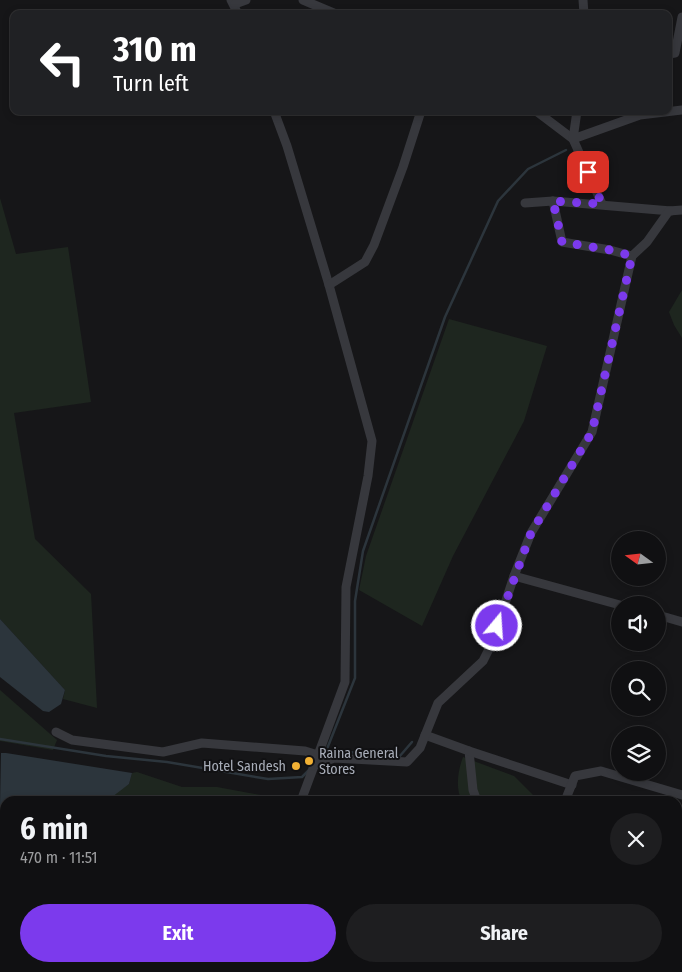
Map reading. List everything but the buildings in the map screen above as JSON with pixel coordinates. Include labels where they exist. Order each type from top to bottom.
[{"type":"street","points":[[233,2],[246,0]]},
{"type":"street","points":[[303,0],[327,10]]},
{"type":"street","points":[[672,54],[675,53],[682,16]]},
{"type":"street","points":[[275,115],[287,146],[329,285],[372,441],[368,476],[346,588],[346,682],[303,796]]},
{"type":"street","points":[[329,285],[365,262],[374,246],[403,167],[419,115]]},
{"type":"street","points":[[541,115],[573,139],[602,204]]},
{"type":"street","points":[[573,139],[576,115]]},
{"type":"street","points":[[573,139],[647,115]]},
{"type":"street","points":[[553,201],[562,242],[610,250],[632,256]]},
{"type":"street","points":[[525,203],[553,201],[671,211],[682,210]]},
{"type":"street","points":[[316,761],[334,758],[407,762],[420,748],[438,703],[483,661],[492,643],[514,576],[531,533],[592,432],[632,256],[647,242],[671,211]]},
{"type":"street","points":[[514,576],[611,603]]},
{"type":"street","points":[[666,617],[682,622]]},
{"type":"street","points":[[56,732],[72,740],[163,752],[202,743],[305,751],[316,761]]},
{"type":"street","points":[[425,735],[572,785]]},
{"type":"street","points":[[469,751],[475,796]]},
{"type":"street","points":[[567,796],[576,776],[601,771],[682,795]]},
{"type":"shaded area","points":[[0,198],[16,254],[68,247],[91,402],[14,413],[35,539],[91,594],[97,708],[63,699],[65,690],[0,619]]},
{"type":"shaded area","points":[[682,290],[682,338],[669,312]]},
{"type":"shaded area","points":[[449,319],[547,346],[524,421],[453,556],[422,626],[359,590],[366,556]]},
{"type":"shaded area","points":[[0,619],[65,690],[61,704],[49,712],[43,711],[0,677]]},
{"type":"shaded area","points":[[0,690],[57,740],[53,750],[0,741]]},
{"type":"shaded area","points":[[1,753],[132,773],[129,784],[113,796],[0,796]]},
{"type":"shaded area","points":[[463,757],[514,776],[534,796],[460,796],[458,779]]},
{"type":"shaded area","points":[[137,772],[182,787],[217,787],[265,796],[110,796],[129,784],[132,773]]},
{"type":"waterway","points":[[321,757],[325,754],[355,678],[355,601],[363,551],[445,317],[498,201],[528,169],[566,150]]},
{"type":"waterway","points":[[0,739],[106,756],[167,762],[268,779],[302,777],[309,770]]},
{"type":"waterway","points":[[325,754],[339,751],[399,757],[412,742]]},
{"type":"place","name":"Raina General Stores","points":[[309,761]]},
{"type":"place","name":"Hotel Sandesh","points":[[296,766]]},
{"type":"route","points":[[497,626],[531,533],[592,432],[632,256],[610,250],[562,242],[553,201],[602,204],[588,172]]}]
